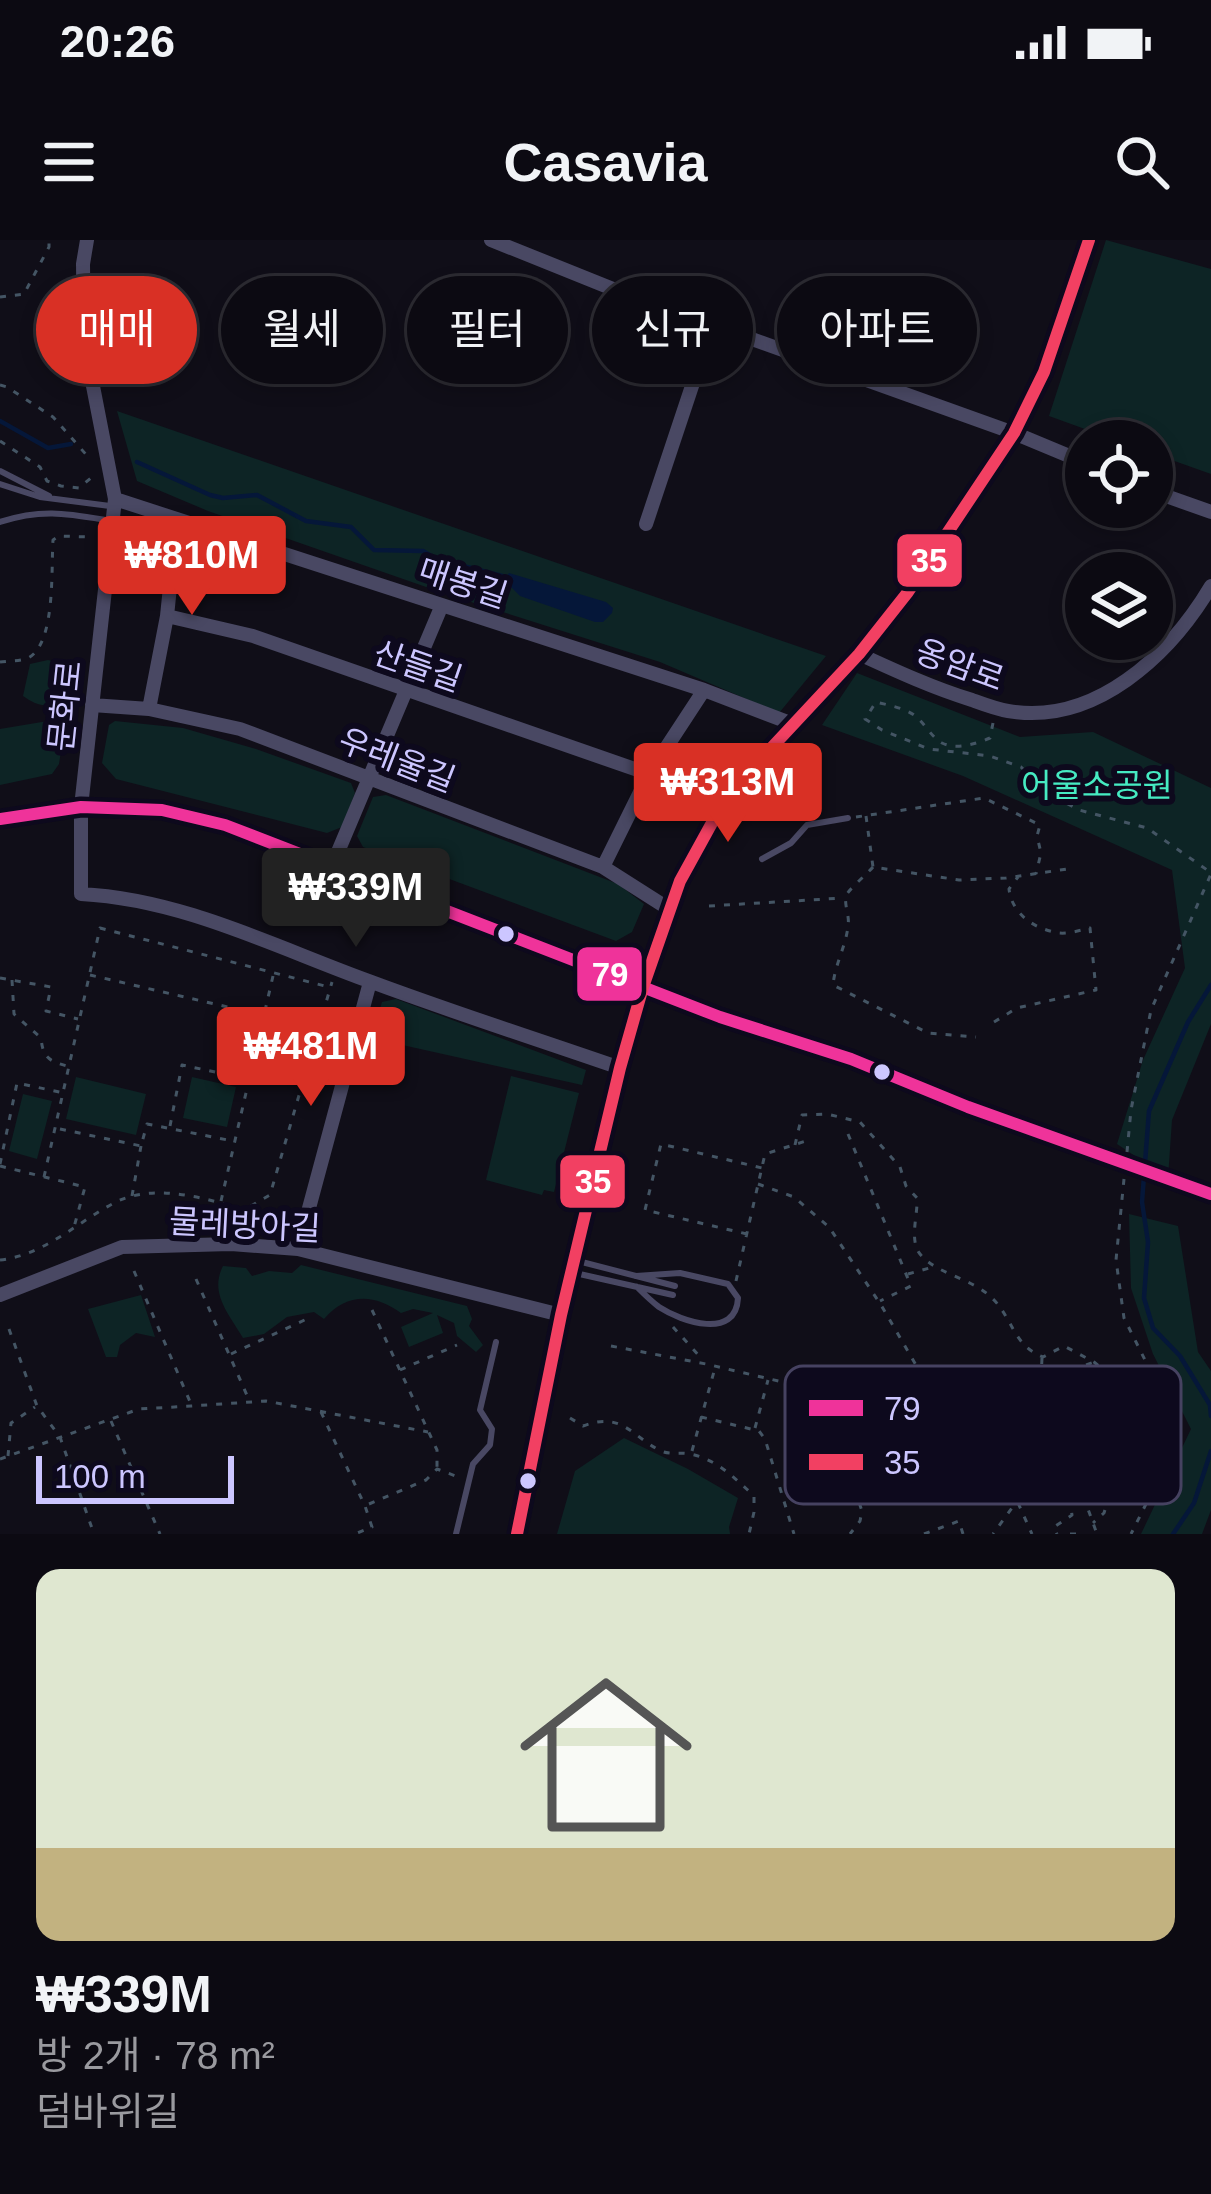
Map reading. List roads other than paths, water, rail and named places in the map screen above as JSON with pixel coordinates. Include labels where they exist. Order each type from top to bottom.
[{"type":"street","name":"문화로","points":[[87,240],[84,340],[114,509],[81,807],[81,894],[175,908],[370,982]]},
{"type":"street","points":[[491,240],[592,279]]},
{"type":"street","points":[[517,1534],[561,1315],[620,1068],[680,881],[713,821],[747,774],[859,654],[908,592],[1014,433],[1044,372],[1089,240]]},
{"type":"street","points":[[753,341],[1065,454]]},
{"type":"street","points":[[646,524],[693,384]]},
{"type":"street","points":[[1173,498],[1211,512]]},
{"type":"street","name":"매봉길","points":[[114,509],[177,519],[260,544],[704,690],[793,724]]},
{"type":"street","points":[[149,709],[167,616],[177,519]]},
{"type":"street","name":"옹암로","points":[[859,654],[933,688],[1009,712],[1059,711],[1107,693],[1150,663],[1190,622],[1211,586]]},
{"type":"street","points":[[332,866],[442,605]]},
{"type":"street","name":"산들길","points":[[167,616],[253,636],[649,774]]},
{"type":"street","points":[[603,867],[649,774],[704,690]]},
{"type":"street","name":"우레울길","points":[[92,705],[149,709],[240,729],[603,867],[670,909]]},
{"type":"street","points":[[0,819],[81,807],[162,810],[225,825],[720,1017],[850,1058],[1206,1193]]},
{"type":"street","points":[[298,1249],[370,982],[620,1068]]},
{"type":"street","name":"물레방아길","points":[[0,1295],[122,1247],[230,1244],[298,1249],[561,1315]]},
{"type":"lane","points":[[0,471],[52,497]]},
{"type":"lane","points":[[0,484],[40,497],[114,509]]},
{"type":"lane","points":[[0,522],[52,511],[114,509]]},
{"type":"lane","points":[[762,859],[791,843],[807,824],[848,818]]},
{"type":"lane","points":[[572,1266],[637,1287],[674,1291],[636,1276]]},
{"type":"lane","points":[[572,1266],[636,1276],[680,1274],[728,1283],[738,1298],[738,1308],[734,1317],[721,1324],[678,1316],[637,1287]]},
{"type":"lane","points":[[456,1534],[473,1464],[490,1444],[492,1430],[480,1410],[496,1342]]},
{"type":"water","points":[[509,573],[606,602],[612,613],[603,622],[595,622],[520,596],[504,580]]},
{"type":"waterway","points":[[0,421],[48,448],[71,444]]},
{"type":"waterway","points":[[137,462],[210,495],[257,495],[306,521],[351,527],[374,550],[423,551],[446,565],[506,577]]},
{"type":"waterway","points":[[1211,985],[1188,1022],[1149,1111],[1142,1202],[1148,1242],[1144,1298],[1153,1328],[1180,1356],[1210,1405],[1211,1416]]},
{"type":"waterway","points":[[1173,1534],[1194,1503],[1211,1451]]},
{"type":"park label","name":"어울소공원","points":[[1097,785]]}]
